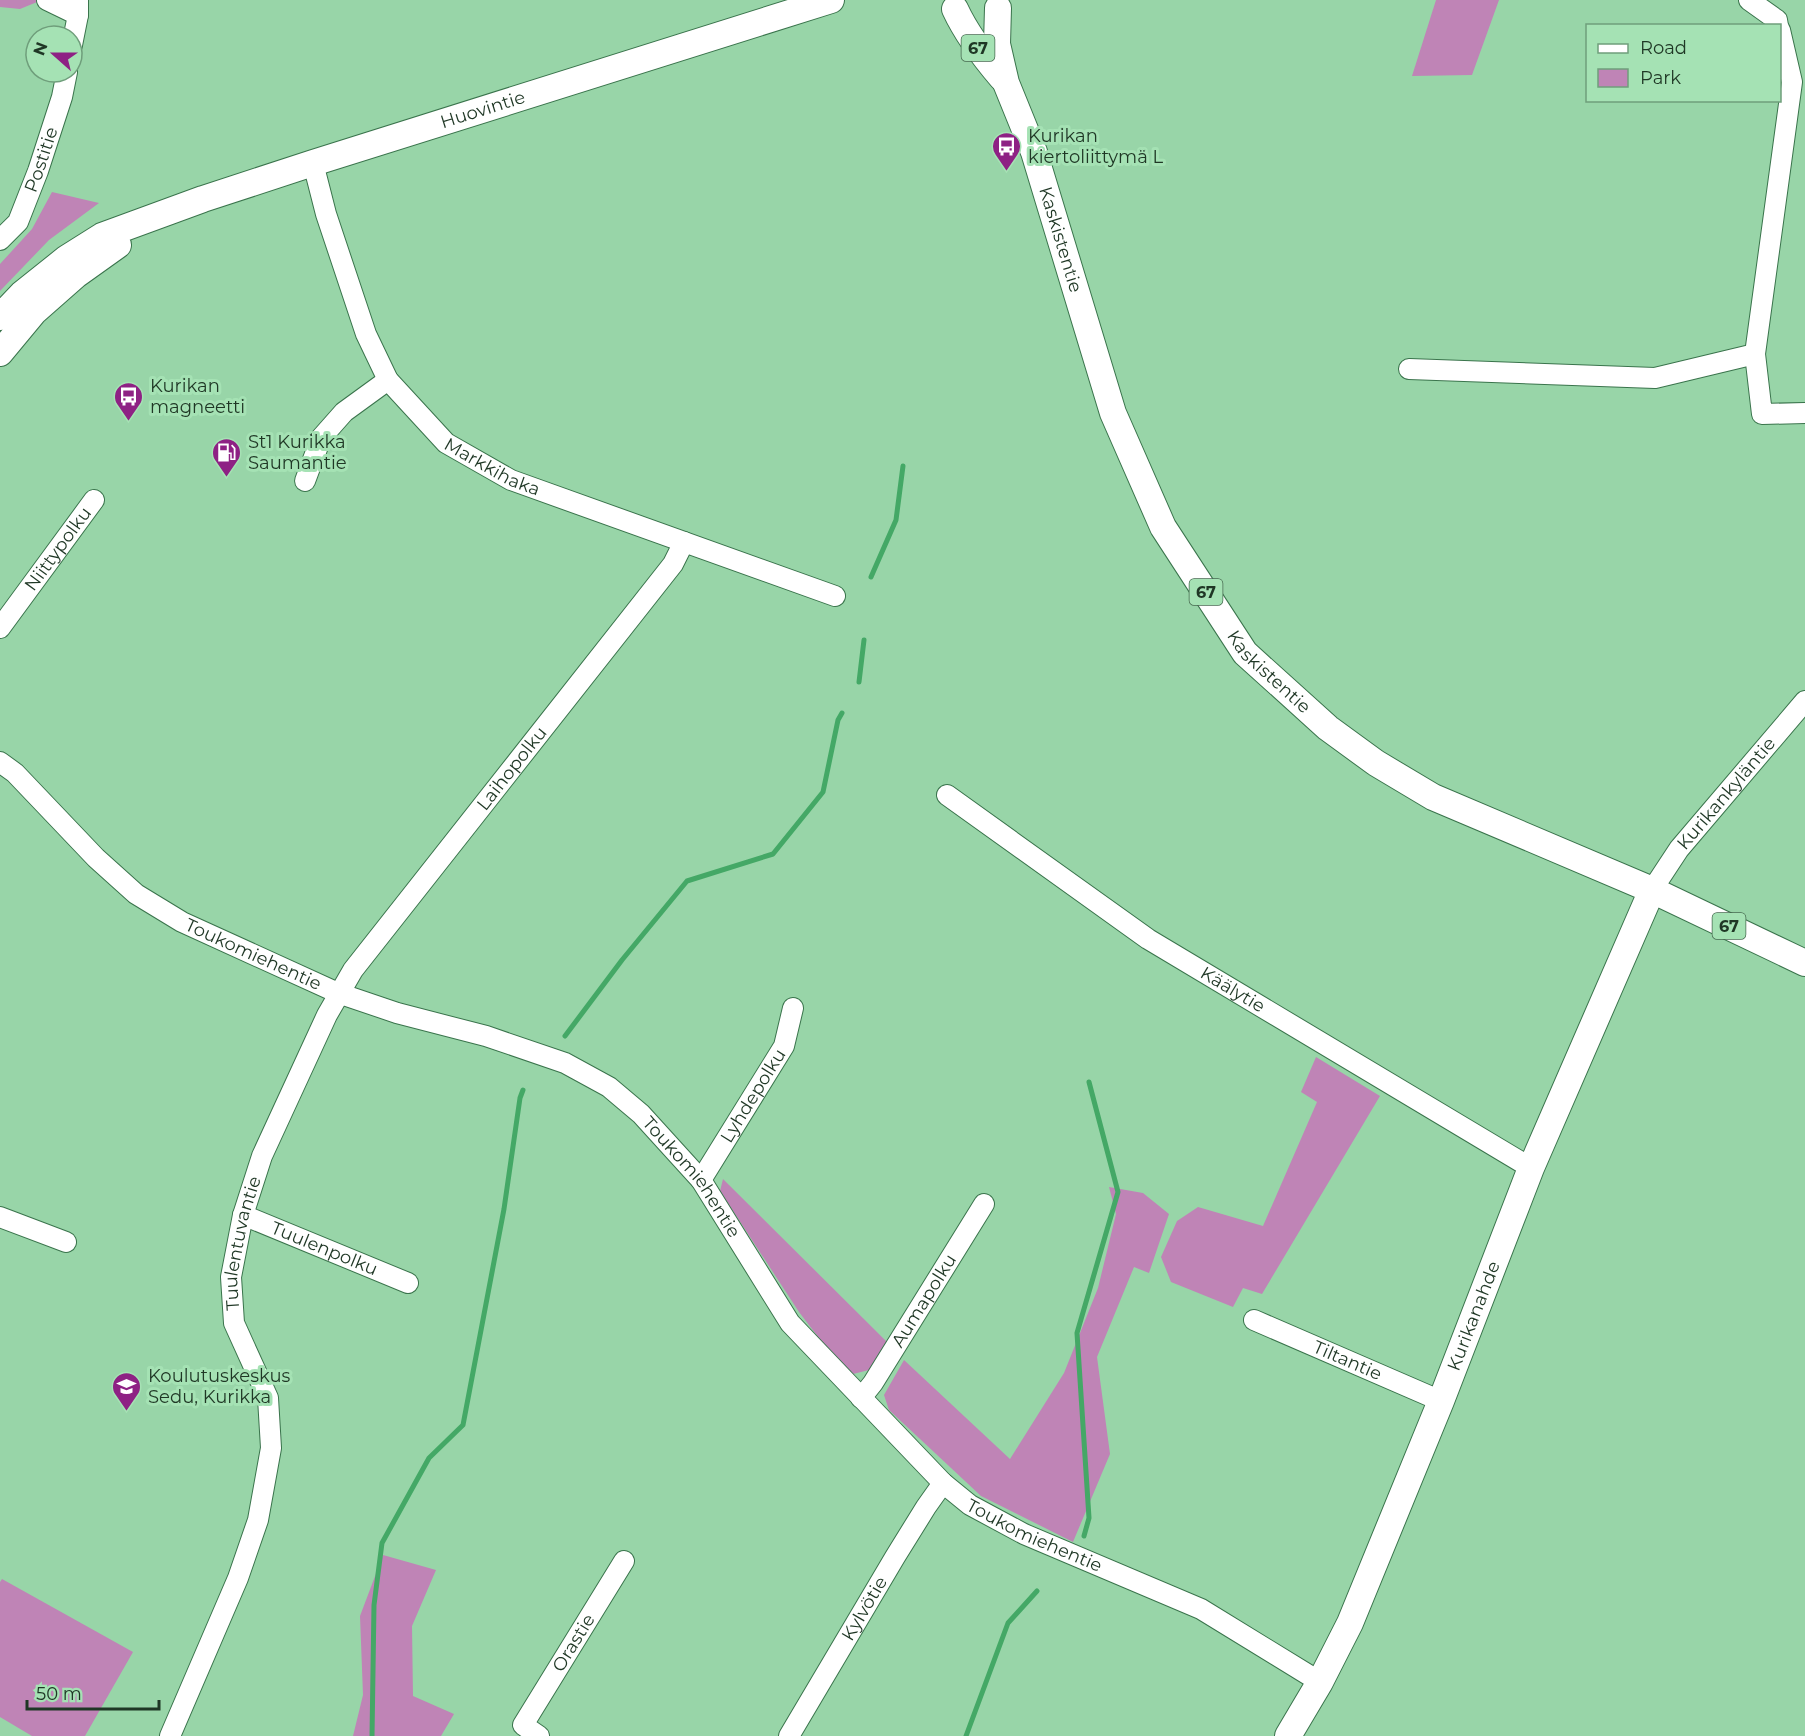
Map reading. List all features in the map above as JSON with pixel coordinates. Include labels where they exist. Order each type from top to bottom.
[{"type":"main road","name":"Huovintie","points":[[0,317],[22,294],[68,258],[102,236],[203,199],[827,1]]},
{"type":"main road","points":[[948,5],[970,13],[985,13],[1004,4]]},
{"type":"main road","name":"Kaskistentie","points":[[1004,4],[998,44],[1006,83],[1034,152],[1113,413],[1163,527],[1245,653],[1328,728],[1377,763],[1433,796],[1652,890],[1805,963]]},
{"type":"main road","name":"Kaskistentie","points":[[948,5],[984,57],[1006,83]]},
{"type":"main road","name":"Huovintie","points":[[0,353],[34,312],[76,274],[114,248],[145,222]]},
{"type":"main road","name":"Kurikanahde","points":[[1288,1736],[1320,1682],[1350,1623],[1441,1401],[1531,1168],[1652,890]]},
{"type":"street","points":[[47,0],[78,8],[75,24]]},
{"type":"street","points":[[1749,0],[1777,24]]},
{"type":"street","points":[[1774,0],[1778,24]]},
{"type":"street","points":[[1781,37],[1792,82],[1755,354],[1762,414],[1805,413]]},
{"type":"street","name":"Postitie","points":[[0,240],[18,222],[38,171],[65,84]]},
{"type":"street","name":"Markkihaka","points":[[313,164],[326,214],[366,334],[388,380],[446,443],[511,480],[835,596]]},
{"type":"street","points":[[1409,369],[1655,378],[1755,354]]},
{"type":"street","points":[[306,481],[321,438],[344,412],[388,380]]},
{"type":"street","name":"Niittypolku","points":[[0,628],[94,501]]},
{"type":"street","name":"Laihopolku","points":[[338,993],[352,970],[673,564],[684,542]]},
{"type":"street","name":"Kurikankyläntie","points":[[1652,890],[1679,849],[1805,701]]},
{"type":"street","name":"Toukomiehentie","points":[[0,762],[15,773],[96,858],[136,894],[182,922],[338,993],[397,1013],[486,1036],[565,1063],[609,1087],[641,1114],[701,1180],[790,1323],[944,1484],[970,1505],[1024,1534],[1202,1609],[1320,1682]]},
{"type":"street","name":"Käälytie","points":[[947,795],[1148,939],[1531,1168]]},
{"type":"street","name":"Tuulentuvantie","points":[[170,1736],[258,1520],[271,1448],[268,1398],[234,1323],[231,1277],[243,1215],[262,1156],[338,993]]},
{"type":"street","name":"Lyhdepolku","points":[[701,1180],[784,1046],[794,1008]]},
{"type":"street","name":"Aumapolku","points":[[861,1398],[873,1383],[984,1204]]},
{"type":"street","name":"Tuulenpolku","points":[[243,1215],[408,1283]]},
{"type":"street","points":[[0,1217],[66,1242]]},
{"type":"street","name":"Tiltantie","points":[[1254,1320],[1441,1401]]},
{"type":"street","name":"Kylvötie","points":[[789,1736],[926,1507],[944,1484]]},
{"type":"street","name":"Orastie","points":[[531,1731],[624,1561]]},
{"type":"green space","points":[[0,0],[42,0],[20,9],[0,7]]},
{"type":"green space","points":[[1436,0],[1499,0],[1472,75],[1412,76]]},
{"type":"green space","points":[[52,192],[99,203],[49,240],[0,291],[0,264],[32,229]]},
{"type":"green space","points":[[1316,1057],[1380,1096],[1262,1294],[1243,1288],[1233,1307],[1171,1282],[1161,1257],[1177,1221],[1198,1207],[1263,1226],[1317,1102],[1301,1092]]},
{"type":"green space","points":[[723,1179],[888,1343],[869,1370],[853,1374],[822,1342],[799,1312],[720,1191]]},
{"type":"green space","points":[[1109,1187],[1143,1193],[1169,1214],[1149,1273],[1134,1267],[1097,1357],[1110,1454],[1073,1542],[981,1496],[889,1410],[884,1395],[904,1360],[1010,1459],[1064,1373],[1098,1288],[1116,1214]]},
{"type":"green space","points":[[383,1555],[436,1570],[412,1626],[413,1696],[454,1714],[441,1736],[353,1736],[363,1695],[360,1616]]},
{"type":"green space","points":[[2,1579],[133,1652],[85,1736],[32,1736],[0,1717],[0,1582]]},
{"type":"waterway","points":[[871,577],[896,520],[903,466]]},
{"type":"waterway","points":[[859,682],[864,640]]},
{"type":"waterway","points":[[565,1036],[622,960],[687,881],[773,854],[823,792],[838,720],[842,713]]},
{"type":"waterway","points":[[1084,1536],[1089,1518],[1077,1333],[1118,1192],[1089,1082]]},
{"type":"waterway","points":[[372,1736],[374,1605],[382,1543],[429,1458],[463,1425],[504,1209],[523,1090]]},
{"type":"waterway","points":[[966,1736],[1008,1623],[1037,1591]]},
{"type":"place","name":"Kurikan kiertoliittymä L","points":[[1007,172]]},
{"type":"place","name":"Kurikan magneetti","points":[[129,422]]},
{"type":"place","name":"St1 Kurikka Saumantie","points":[[227,478]]},
{"type":"place","name":"Koulutuskeskus Sedu, Kurikka","points":[[127,1412]]}]
